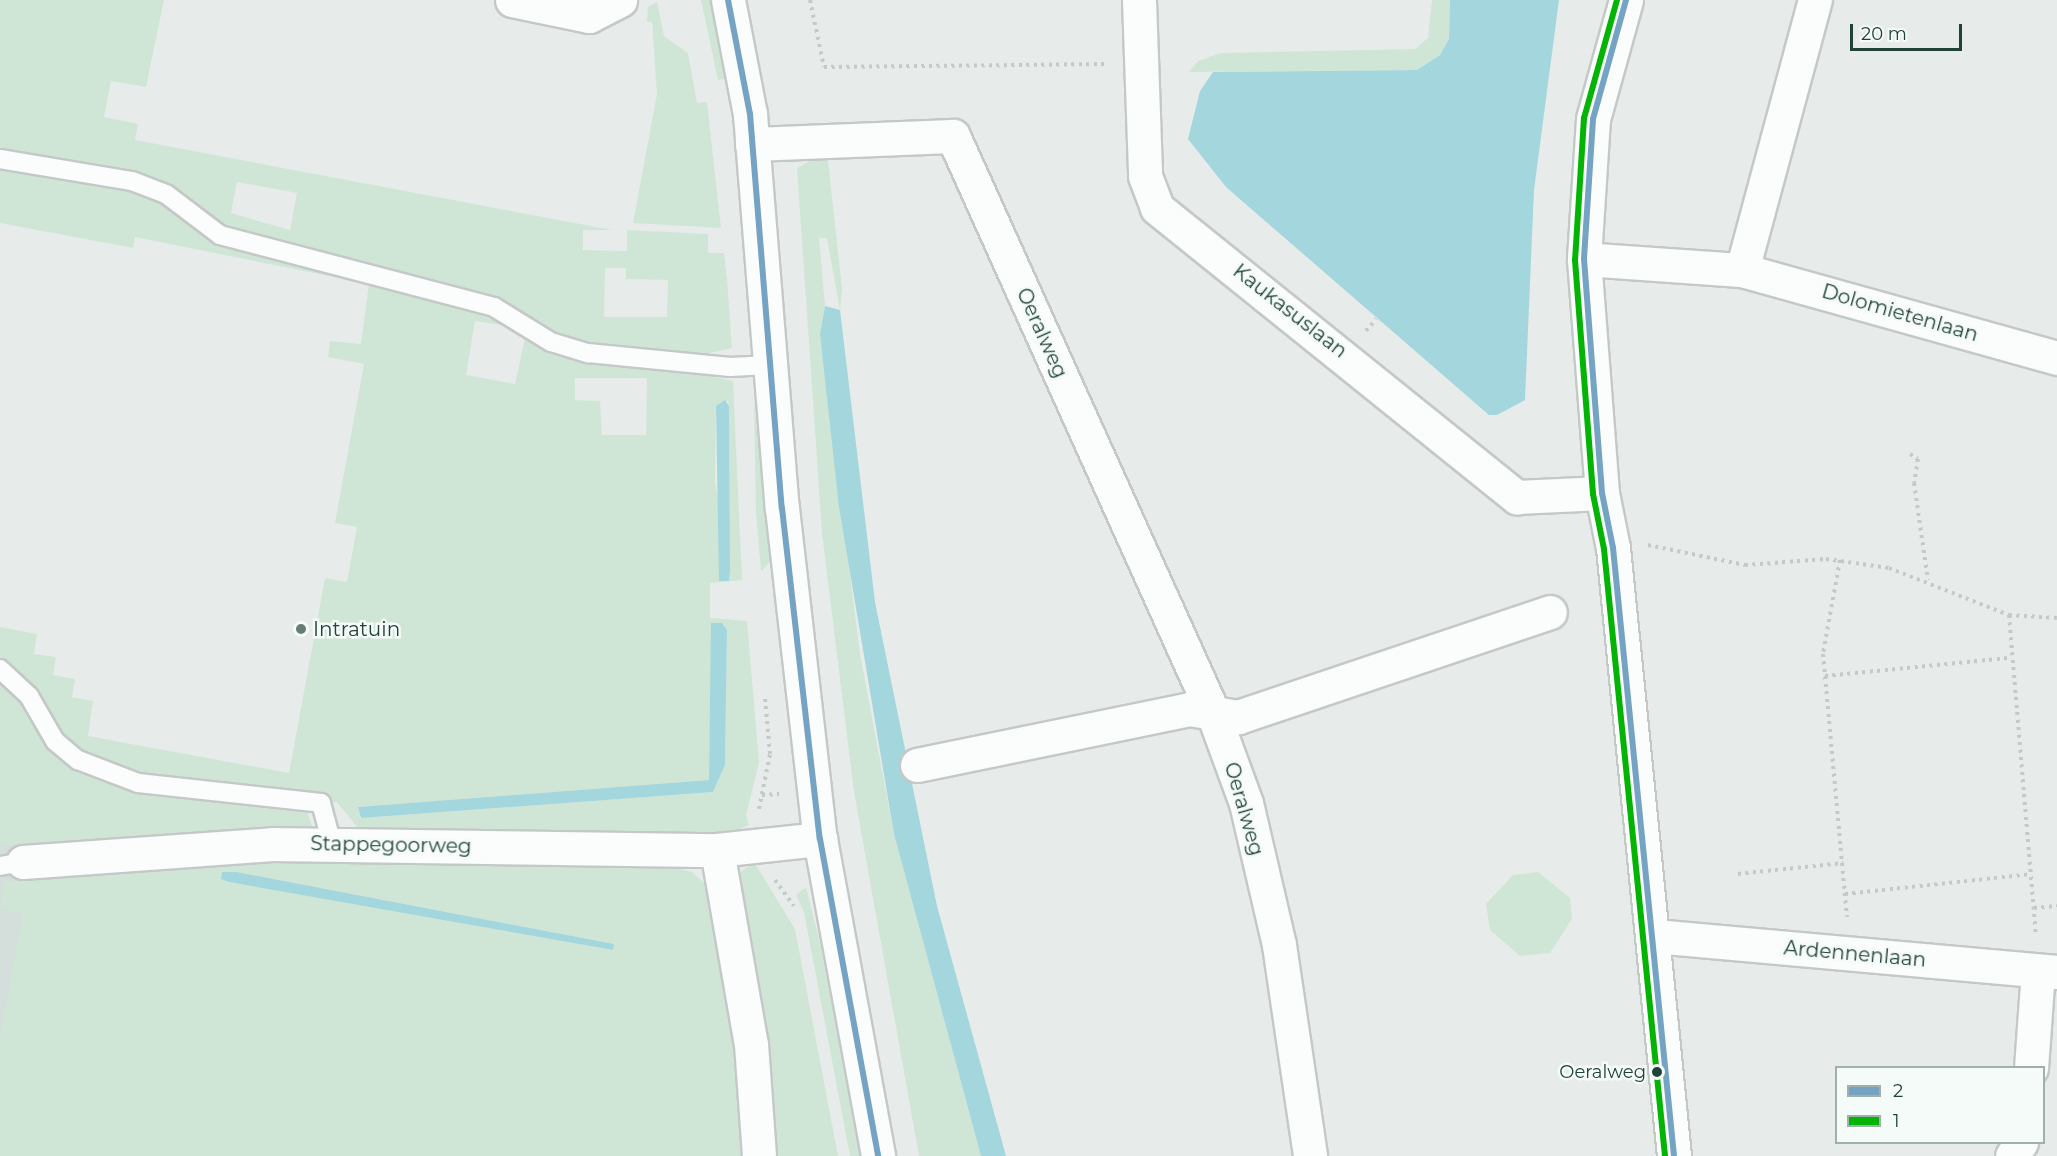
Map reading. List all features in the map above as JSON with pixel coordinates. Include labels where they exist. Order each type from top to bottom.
[{"type":"street","points":[[512,0],[589,16],[620,0]]},
{"type":"street","points":[[728,0],[752,144],[770,364],[820,839],[878,1156]]},
{"type":"street","name":"Kaukasuslaan","points":[[1139,0],[1145,176],[1157,208],[1517,497],[1602,493]]},
{"type":"street","points":[[1626,0],[1593,119],[1584,259],[1602,493],[1613,548],[1654,936],[1674,1156]]},
{"type":"street","points":[[1742,270],[1815,0]]},
{"type":"street","name":"Oeralweg","points":[[752,144],[953,136],[1213,712],[1246,803],[1280,945],[1310,1156]]},
{"type":"street","name":"Dolomietenlaan","points":[[1584,259],[1742,270],[2057,358]]},
{"type":"street","points":[[917,765],[1189,709],[1238,717],[1550,612]]},
{"type":"street","name":"Stappegoorweg","points":[[12,864],[332,844],[717,850],[820,839]]},
{"type":"street","points":[[717,850],[748,1023],[759,1156]]},
{"type":"street","name":"Ardennenlaan","points":[[1654,936],[2048,971]]},
{"type":"street","points":[[2031,1066],[2048,971]]},
{"type":"lane","points":[[0,159],[132,181],[166,194],[220,235],[483,304],[551,342],[588,353],[730,367],[770,364]]},
{"type":"lane","points":[[0,669],[29,696],[55,741],[78,760],[138,783],[321,803],[332,844]]},
{"type":"path","points":[[810,0],[824,67],[1141,64]]},
{"type":"path","points":[[1910,454],[1918,459],[1914,483],[1928,581]]},
{"type":"path","points":[[1613,548],[1664,545],[1745,565],[1840,560],[1928,581],[2009,615],[2057,618]]},
{"type":"path","points":[[1840,560],[1826,619],[1825,676],[1850,954]]},
{"type":"path","points":[[2009,615],[2010,658],[2034,908],[2048,971]]},
{"type":"path","points":[[1825,676],[2010,658]]},
{"type":"path","points":[[758,844],[765,868],[799,916]]},
{"type":"path","points":[[1738,874],[1843,863]]},
{"type":"path","points":[[1845,894],[2031,874]]},
{"type":"path","points":[[2034,908],[2057,906]]},
{"type":"shaded area","points":[[0,743],[56,867],[0,1099]]},
{"type":"green space","points":[[0,0],[164,0],[146,87],[111,81],[104,117],[138,124],[135,140],[612,230],[583,230],[583,250],[627,251],[627,230],[708,234],[708,253],[724,253],[727,279],[732,348],[710,353],[710,376],[733,381],[742,580],[710,583],[710,618],[747,621],[759,763],[746,815],[749,825],[726,835],[357,827],[337,802],[305,805],[312,826],[0,845],[0,627],[37,634],[34,654],[56,657],[53,675],[75,679],[72,697],[93,701],[88,736],[289,773],[325,578],[347,582],[357,527],[335,523],[364,364],[328,357],[330,341],[361,344],[369,284],[135,237],[133,248],[0,223]],"holes":[[[237,182],[297,193],[290,230],[231,213]],[[605,268],[626,268],[626,279],[668,280],[667,317],[604,317]],[[475,321],[527,329],[515,384],[466,375]],[[575,378],[647,378],[646,435],[602,435],[600,401],[575,400]],[[728,401],[730,570],[715,482],[716,406]],[[712,623],[722,623],[727,630],[725,765],[713,792],[360,818],[359,807],[709,780]]]},
{"type":"green space","points":[[701,0],[711,0],[726,79],[718,80]]},
{"type":"green space","points":[[1432,0],[1450,0],[1449,39],[1440,55],[1417,70],[1189,72],[1198,61],[1221,53],[1415,49],[1428,38]]},
{"type":"green space","points":[[657,2],[664,36],[688,53],[697,103],[707,102],[721,228],[633,223],[657,94],[652,22],[647,22],[648,7]]},
{"type":"green space","points":[[827,152],[842,288],[840,310],[827,238],[819,238],[825,306],[820,334],[860,654],[894,834],[981,1156],[919,1156],[854,792],[822,533],[797,168]]},
{"type":"green space","points":[[754,400],[770,562],[761,571],[756,512]]},
{"type":"green space","points":[[271,859],[660,864],[692,872],[713,891],[752,1156],[0,1156],[0,1038],[23,914],[0,908],[5,882]],"holes":[[[237,872],[614,944],[612,950],[221,879]]]},
{"type":"green space","points":[[754,862],[795,929],[838,1156],[768,1156],[734,877]]},
{"type":"green space","points":[[1538,872],[1570,898],[1572,919],[1550,953],[1520,956],[1490,930],[1486,904],[1513,875]]},
{"type":"green space","points":[[806,887],[820,943],[860,1156],[850,1156],[804,912],[796,895]]},
{"type":"water","points":[[1450,0],[1559,0],[1534,190],[1525,400],[1497,415],[1489,415],[1226,187],[1188,139],[1200,91],[1213,72],[1417,70],[1440,55],[1449,39]]},
{"type":"water","points":[[825,306],[840,310],[875,602],[937,906],[1006,1156],[981,1156],[894,834],[839,507],[820,334]]},
{"type":"water","points":[[725,400],[729,406],[730,570],[729,581],[719,581],[716,406]]},
{"type":"water","points":[[711,623],[722,623],[727,630],[725,765],[713,792],[361,818],[358,807],[709,780]]},
{"type":"water","points":[[222,872],[237,872],[614,944],[613,950],[229,882],[221,879]]},
{"type":"transit line","name":"2","points":[[728,0],[750,114],[782,508],[820,839],[878,1156]]},
{"type":"transit line","name":"1","points":[[1617,0],[1584,118],[1575,260],[1593,494],[1604,549],[1665,1156]]},
{"type":"transit line","name":"2","points":[[1626,0],[1593,119],[1584,259],[1602,493],[1613,548],[1674,1156]]},
{"type":"place","name":"Intratuin","points":[[301,629]]},
{"type":"place","name":"Oeralweg","points":[[1657,1072]]}]
